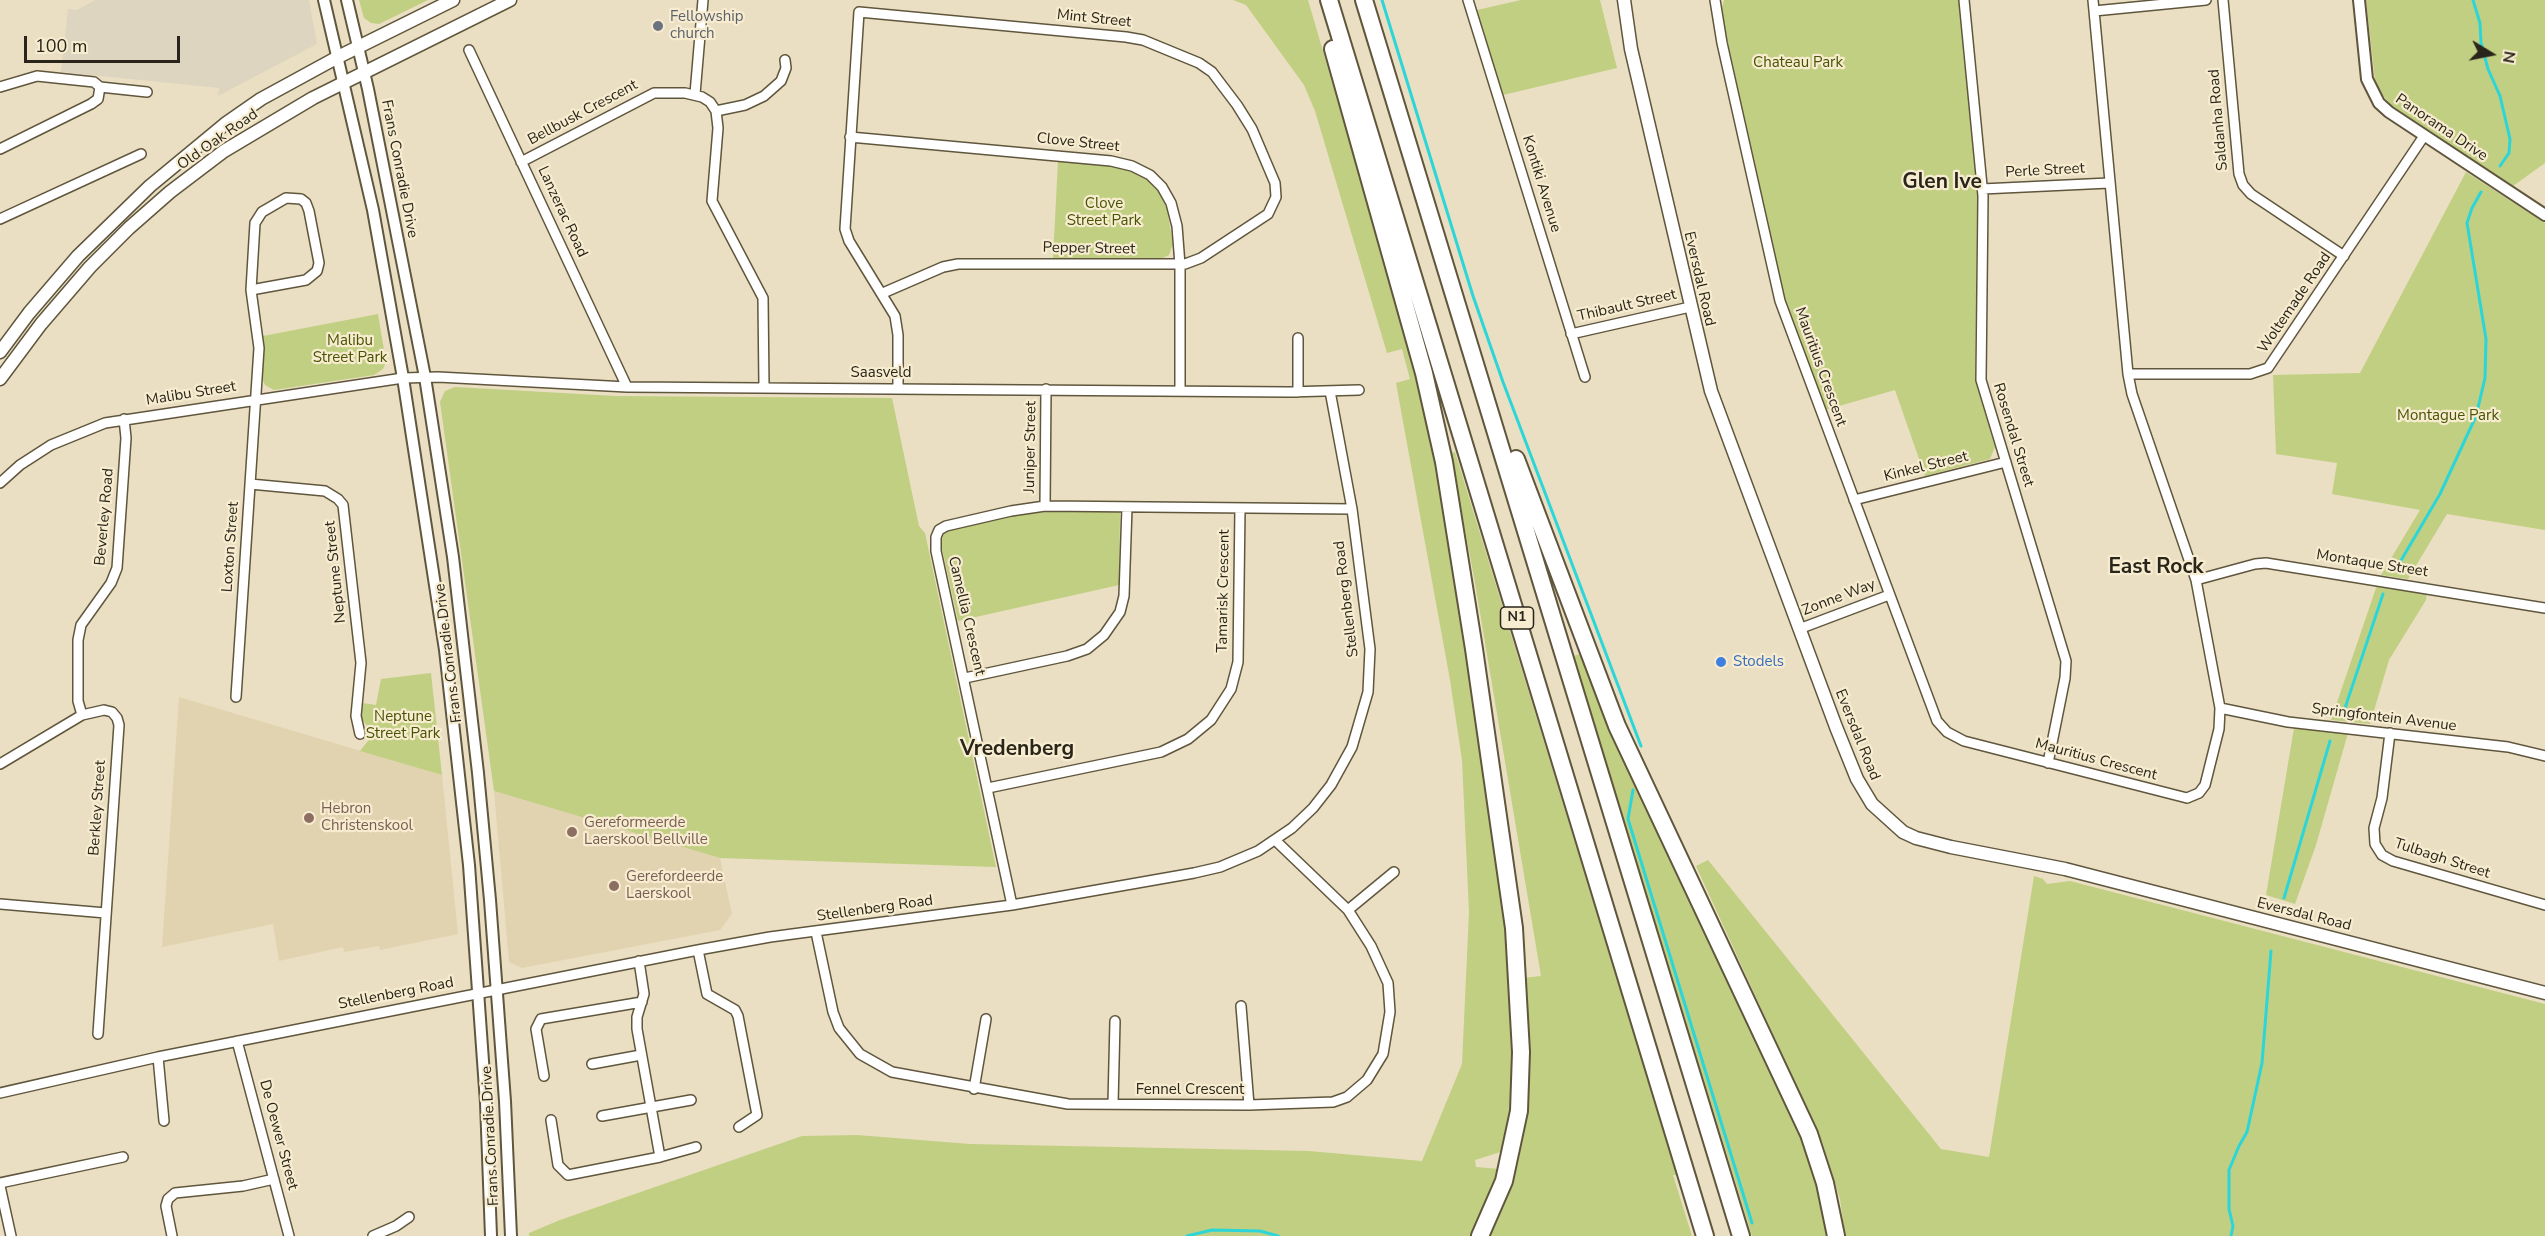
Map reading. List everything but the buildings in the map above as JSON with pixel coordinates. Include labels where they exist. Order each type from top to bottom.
[{"type":"highway","points":[[1318,0],[1434,414],[1474,649],[1504,856],[1518,972],[1521,1052],[1519,1111],[1512,1152],[1500,1191],[1480,1236]]},
{"type":"highway","name":"N1","points":[[1329,0],[1705,1236]]},
{"type":"highway","name":"N1","points":[[1364,0],[1741,1236]]},
{"type":"highway","points":[[1462,317],[1617,726],[1809,1134],[1832,1210],[1836,1236]]},
{"type":"main road","name":"Old Oak Road","points":[[0,352],[29,313],[78,256],[150,186],[189,153],[261,99],[338,57],[453,0]]},
{"type":"main road","name":"Old Oak Road","points":[[0,379],[41,324],[90,267],[170,192],[224,151],[276,118],[344,81],[510,0]]},
{"type":"main road","name":"Eversdal Road","points":[[1624,0],[1631,49],[1711,391],[1836,727],[1862,791],[1872,804],[1903,832],[1951,847],[2065,869],[2545,993]]},
{"type":"street","name":"Frans Conradie Drive","points":[[324,0],[373,210],[403,378],[448,671],[469,865],[486,1103],[491,1236]]},
{"type":"street","name":"Frans Conradie Drive","points":[[346,0],[364,73],[425,376],[457,591],[478,773],[498,990],[511,1236]]},
{"type":"street","points":[[703,0],[695,94],[707,99],[716,111],[718,128],[712,201],[763,298],[764,387]]},
{"type":"street","points":[[860,0],[845,229],[849,241],[893,310],[898,328],[897,388]]},
{"type":"street","name":"Kontiki Avenue","points":[[1468,0],[1585,377]]},
{"type":"street","name":"Mauritius Crescent","points":[[1715,0],[1722,43],[1780,301],[1934,714],[1942,727],[1958,739],[2179,798],[2192,798],[2205,785],[2219,729],[2220,708],[2196,579],[2127,374],[2093,0]]},
{"type":"street","name":"Rosendal Street","points":[[1964,0],[1982,189],[1981,380],[2066,661],[2065,678],[2048,763]]},
{"type":"street","points":[[2094,11],[2206,0]]},
{"type":"street","name":"Saldanha Road","points":[[2223,0],[2239,174],[2243,185],[2251,194],[2344,256]]},
{"type":"street","name":"Panorama Drive","points":[[2360,0],[2366,72],[2372,92],[2389,112],[2545,215]]},
{"type":"street","name":"Mint Street","points":[[859,12],[1126,37],[1143,40],[1199,63],[1212,72],[1252,129],[1275,183],[1276,198]]},
{"type":"street","name":"Lanzerac Road","points":[[469,50],[627,387]]},
{"type":"street","points":[[716,111],[745,105],[765,96],[781,81],[785,73],[785,60]]},
{"type":"street","points":[[0,87],[37,76],[94,82],[100,87],[147,92]]},
{"type":"street","points":[[0,149],[91,104],[98,99],[100,87]]},
{"type":"street","name":"Bellbusk Crescent","points":[[521,162],[646,96],[667,92],[695,94]]},
{"type":"street","name":"Woltemade Road","points":[[2127,374],[2250,374],[2264,370],[2275,360],[2424,136]]},
{"type":"street","name":"Clove Street","points":[[850,137],[1111,161],[1144,171],[1156,181],[1171,203],[1177,226],[1180,265],[1180,391]]},
{"type":"street","points":[[0,219],[141,154]]},
{"type":"street","name":"Perle Street","points":[[1982,189],[2109,183]]},
{"type":"street","name":"Loxton Street","points":[[236,698],[259,343],[251,290],[255,226],[258,218],[286,198],[301,199],[306,203],[309,211],[319,263],[317,271],[306,280],[251,290]]},
{"type":"street","name":"Pepper Street","points":[[883,293],[943,267],[958,264],[1180,265],[1201,258],[1269,214],[1276,198]]},
{"type":"street","name":"Thibault Street","points":[[1571,334],[1690,307]]},
{"type":"street","points":[[1298,338],[1298,392]]},
{"type":"street","name":"Saasveld","points":[[403,378],[425,376],[627,387],[1298,392],[1359,390]]},
{"type":"street","name":"Malibu Street","points":[[0,483],[20,465],[51,444],[94,426],[124,419],[403,378]]},
{"type":"street","name":"Juniper Street","points":[[1045,506],[1046,389]]},
{"type":"street","name":"Stellenberg Road","points":[[0,1093],[158,1057],[639,961],[770,937],[1012,904],[1207,870],[1245,857],[1275,840],[1303,818],[1331,785],[1352,747],[1365,706],[1370,649],[1352,509],[1330,391]]},
{"type":"street","name":"Beverley Road","points":[[82,715],[78,701],[78,640],[81,626],[111,583],[117,568],[126,438],[124,419]]},
{"type":"street","name":"Kinkel Street","points":[[1854,501],[2006,462]]},
{"type":"street","name":"Neptune Street","points":[[250,484],[326,491],[343,505],[361,663],[356,716],[360,734]]},
{"type":"street","name":"Camellia Crescent","points":[[1012,904],[936,551],[938,533],[946,526],[1011,511],[1045,506],[1352,509]]},
{"type":"street","points":[[965,678],[1067,656],[1087,649],[1104,635],[1120,612],[1124,596],[1127,507]]},
{"type":"street","name":"Tamarisk Crescent","points":[[988,788],[1161,752],[1188,739],[1211,720],[1231,689],[1238,662],[1240,508]]},
{"type":"street","name":"Montaque Street","points":[[2196,579],[2266,563],[2545,608]]},
{"type":"street","name":"Zonne Way","points":[[1799,629],[1889,595]]},
{"type":"street","name":"Springfontein Avenue","points":[[2220,708],[2288,722],[2508,747],[2545,756]]},
{"type":"street","name":"Berkley Street","points":[[0,764],[82,715],[108,711],[119,721],[98,1034]]},
{"type":"street","name":"Tulbagh Street","points":[[2390,733],[2382,798],[2374,828],[2375,843],[2382,855],[2393,861],[2545,905]]},
{"type":"street","name":"Fennel Crescent","points":[[816,932],[833,1012],[839,1028],[854,1048],[874,1064],[892,1072],[974,1089],[1068,1104],[1249,1105],[1333,1102],[1347,1097],[1367,1080],[1383,1054],[1390,1012],[1388,983],[1371,946],[1348,910],[1275,840]]},
{"type":"street","points":[[1348,910],[1394,872]]},
{"type":"street","points":[[0,904],[106,913]]},
{"type":"street","points":[[698,950],[706,994],[735,1010],[738,1016],[757,1115],[739,1127]]},
{"type":"street","points":[[639,961],[644,986],[636,1020],[640,1055],[660,1157]]},
{"type":"street","points":[[544,1076],[536,1032],[537,1023],[541,1019],[642,1002]]},
{"type":"street","points":[[1241,1006],[1249,1105]]},
{"type":"street","points":[[974,1089],[986,1019]]},
{"type":"street","points":[[1113,1104],[1115,1021]]},
{"type":"street","name":"De Oewer Street","points":[[237,1041],[289,1236]]},
{"type":"street","points":[[592,1064],[640,1055]]},
{"type":"street","points":[[158,1057],[164,1120]]},
{"type":"street","points":[[602,1116],[691,1100]]},
{"type":"street","points":[[551,1120],[558,1166],[568,1175],[660,1157],[696,1147]]},
{"type":"street","points":[[7,1230],[0,1185],[123,1157]]},
{"type":"street","points":[[172,1236],[166,1206],[168,1199],[175,1193],[243,1186],[274,1179]]},
{"type":"street","points":[[373,1236],[396,1226],[409,1217]]},
{"type":"shaded area","points":[[95,0],[309,0],[317,44],[218,96],[219,88],[61,72],[68,9],[77,10]]},
{"type":"shaded area","name":"Hebron Christenskool","points":[[179,697],[442,775],[458,934],[380,950],[379,946],[344,952],[343,947],[279,961],[273,924],[162,947]]},
{"type":"shaded area","name":"Gerefordeerde Laerskool","points":[[494,791],[720,858],[732,914],[720,930],[522,968],[509,962]]},
{"type":"green space","points":[[359,0],[428,0],[379,24],[371,23],[364,18]]},
{"type":"green space","points":[[1233,0],[1308,0],[1409,346],[1428,422],[1448,521],[1508,941],[1514,1040],[1511,1109],[1504,1151],[1475,1160],[1476,1167],[1512,1170],[1522,978],[1541,976],[1474,577],[1450,453],[1455,452],[1677,1175],[1673,1175],[1692,1236],[529,1236],[529,1233],[560,1220],[802,1136],[857,1135],[970,1144],[1309,1151],[1422,1161],[1462,1064],[1469,912],[1462,760],[1450,680],[1396,383],[1410,379],[1402,349],[1387,353],[1315,111],[1304,85],[1246,5]]},
{"type":"green space","points":[[1521,0],[1600,0],[1617,68],[1503,95],[1477,10]]},
{"type":"green space","name":"Chateau Park","points":[[1724,0],[1960,0],[1977,196],[1975,374],[1995,447],[1990,459],[1925,476],[1895,390],[1825,410],[1794,329],[1781,286],[1721,11]]},
{"type":"green space","points":[[2366,0],[2545,0],[2545,163],[2513,186],[2392,106],[2380,92],[2375,80]]},
{"type":"green space","name":"Clove Street Park","points":[[1058,161],[1123,168],[1147,180],[1159,193],[1167,209],[1173,244],[1169,255],[1159,260],[1053,258]]},
{"type":"green space","name":"Montague Park","points":[[2466,172],[2545,223],[2545,530],[2447,514],[2408,579],[2381,575],[2420,510],[2332,494],[2337,463],[2276,454],[2273,375],[2360,373]]},
{"type":"green space","name":"Malibu Street Park","points":[[378,314],[386,362],[383,369],[374,375],[274,390],[265,385],[262,378],[263,336]]},
{"type":"green space","points":[[455,387],[616,396],[892,398],[919,526],[925,533],[996,867],[720,858],[494,791],[440,402],[445,391]]},
{"type":"green space","points":[[1058,511],[1120,512],[1119,585],[958,621],[941,544],[943,535],[949,531],[1023,514]]},
{"type":"green space","points":[[2377,585],[2427,593],[2426,600],[2389,660],[2370,724],[2331,720]]},
{"type":"green space","points":[[1580,654],[1613,736],[1807,1151],[1819,1187],[1828,1236],[1752,1236],[1573,656]]},
{"type":"green space","name":"Neptune Street Park","points":[[431,673],[442,775],[360,751],[371,737],[370,730],[361,718],[363,703],[376,705],[381,679]]},
{"type":"green space","points":[[2294,728],[2348,733],[2316,845],[2295,904],[2266,895]]},
{"type":"green space","points":[[1708,860],[1941,1149],[1989,1157],[2034,876],[2043,879],[2047,884],[2070,881],[2545,1004],[2545,1236],[1845,1236],[1840,1199],[1823,1144],[1696,866]]},
{"type":"waterway","points":[[1382,0],[1473,296],[1503,382],[1641,746]]},
{"type":"waterway","points":[[2473,0],[2480,23],[2481,43],[2488,69],[2500,96],[2510,139],[2509,153],[2500,166]]},
{"type":"waterway","points":[[2396,569],[2440,494],[2476,416],[2485,378],[2486,339],[2467,223],[2481,192]]},
{"type":"waterway","points":[[2342,717],[2383,594]]},
{"type":"waterway","points":[[2284,898],[2330,741]]},
{"type":"waterway","points":[[1633,790],[1628,819],[1752,1223]]},
{"type":"waterway","points":[[2231,1236],[2233,1226],[2229,1209],[2229,1170],[2247,1132],[2262,1063],[2271,951]]},
{"type":"waterway","points":[[1187,1236],[1212,1230],[1260,1231],[1278,1236]]},
{"type":"place","name":"Fellowship church","points":[[658,26]]},
{"type":"place","name":"Stodels","points":[[1721,662]]},
{"type":"place","name":"Hebron Christenskool","points":[[309,818]]},
{"type":"place","name":"Gereformeerde Laerskool Bellville","points":[[572,832]]},
{"type":"place","name":"Gerefordeerde Laerskool","points":[[614,886]]},
{"type":"district","name":"Glen Ive","points":[[1942,183]]},
{"type":"district","name":"East Rock","points":[[2156,568]]},
{"type":"district","name":"Vredenberg","points":[[1017,750]]}]
